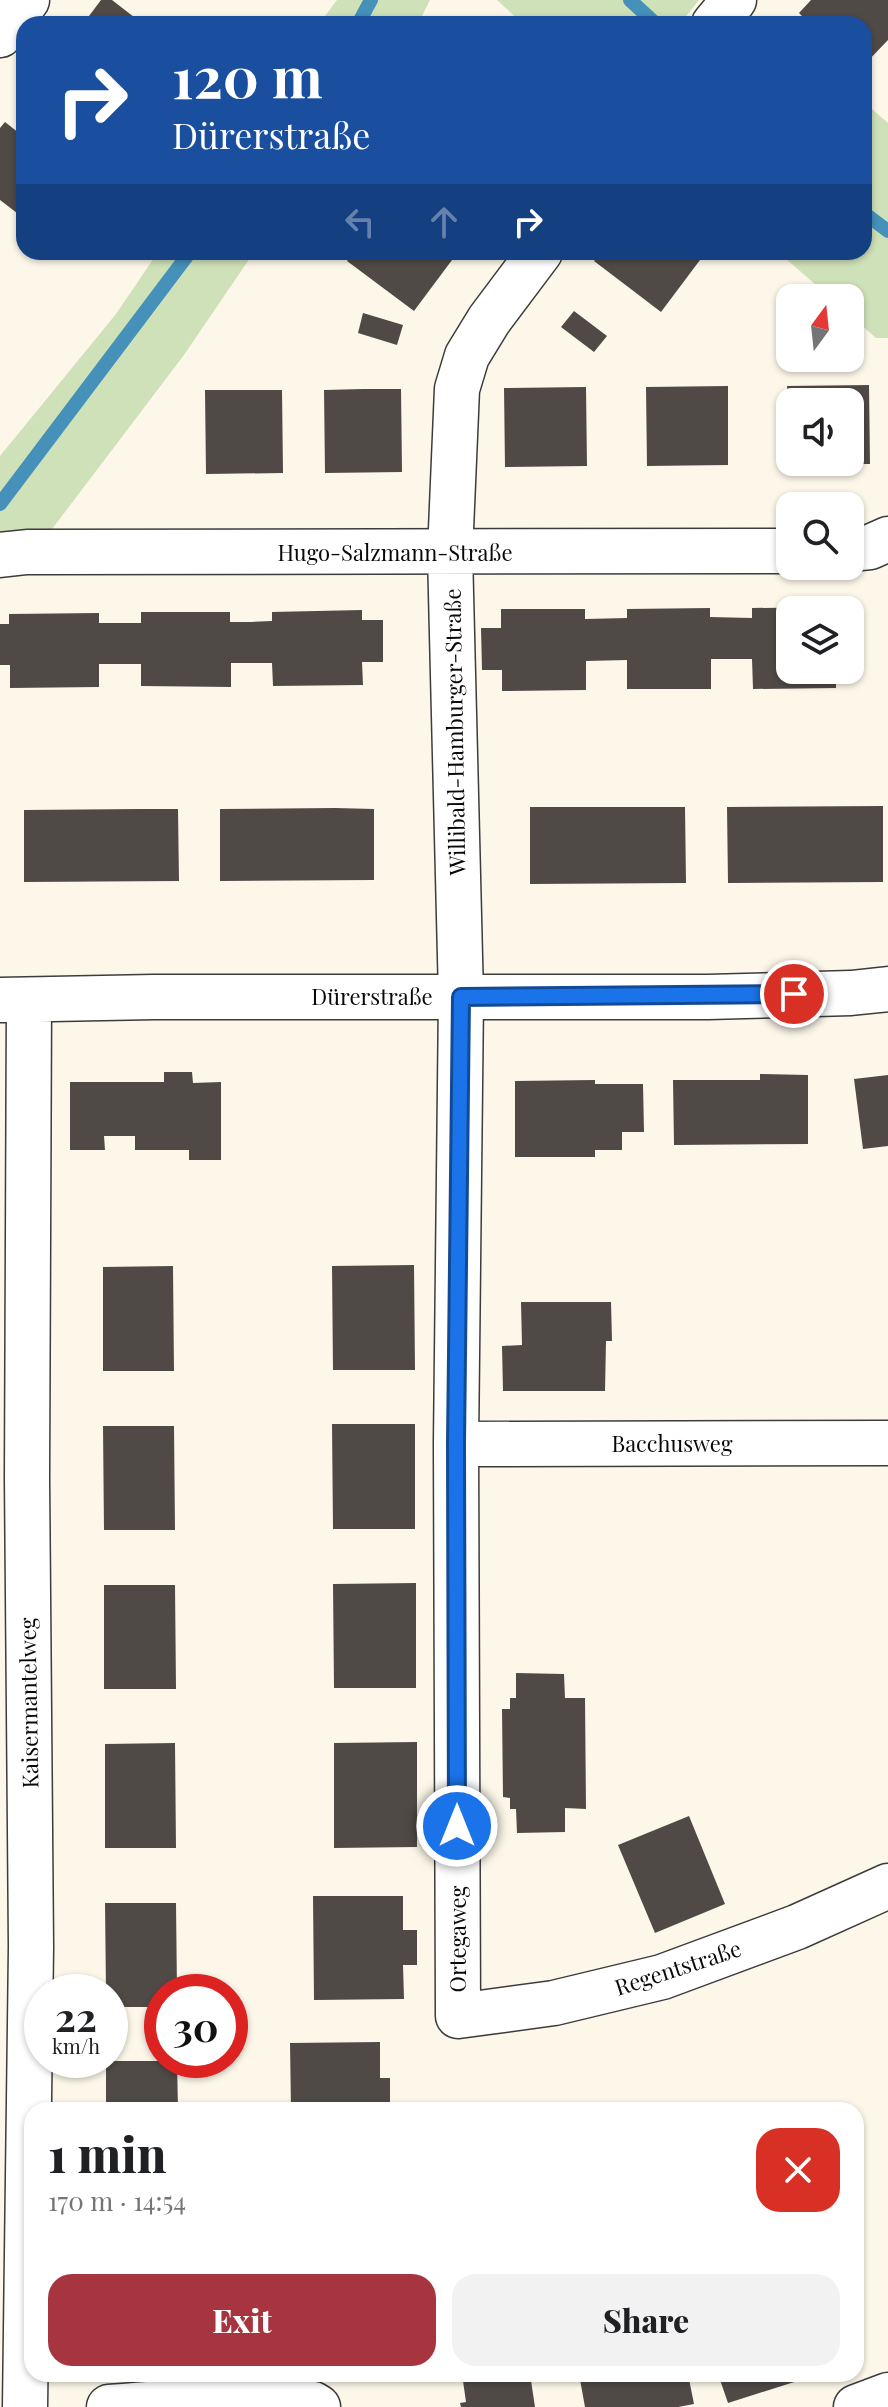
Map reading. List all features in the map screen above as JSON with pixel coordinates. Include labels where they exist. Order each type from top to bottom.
[{"type":"street","points":[[0,35],[27,0]]},
{"type":"street","points":[[721,16],[734,0]]},
{"type":"street","name":"Willibald-Hamburger-Straße","points":[[461,997],[450,553],[457,389],[467,356],[489,320],[534,260]]},
{"type":"street","points":[[864,548],[888,539]]},
{"type":"street","name":"Hugo-Salzmann-Straße","points":[[0,555],[27,552],[776,551]]},
{"type":"street","name":"Dürerstraße","points":[[14,1000],[708,997],[888,989]]},
{"type":"street","name":"Ortegaweg","points":[[458,2016],[456,1444],[461,997]]},
{"type":"street","name":"Kaisermantelweg","points":[[14,1000],[16,1947],[24,2356]]},
{"type":"street","name":"Bacchusweg","points":[[456,1444],[888,1443]]},
{"type":"street","name":"Regentstraße","points":[[458,2016],[554,2003],[662,1977],[797,1927],[888,1886]]},
{"type":"street","name":"Kaisermantelweg","points":[[25,2382],[25,2407]]},
{"type":"street","points":[[856,2407],[888,2395]]},
{"type":"street","points":[[109,2407],[266,2399],[318,2407]]},
{"type":"green space","points":[[337,0],[430,0],[422,16],[325,16]]},
{"type":"green space","points":[[497,0],[699,0],[686,16],[514,16]]},
{"type":"green space","points":[[872,109],[888,123],[888,338],[876,338],[864,327],[864,284],[815,284],[787,260],[872,260]]},
{"type":"green space","points":[[153,260],[249,260],[184,355],[49,533],[0,533],[0,456],[116,314]]},
{"type":"building","points":[[101,0],[112,0],[133,16],[89,16]]},
{"type":"building","points":[[811,0],[888,0],[888,40],[872,57],[872,16],[802,16],[799,13]]},
{"type":"building","points":[[5,122],[16,131],[16,212],[0,200],[0,128]]},
{"type":"building","points":[[348,260],[452,260],[414,311]]},
{"type":"building","points":[[595,260],[700,260],[661,312]]},
{"type":"building","points":[[574,311],[607,336],[594,352],[561,327]]},
{"type":"building","points":[[363,313],[403,325],[397,345],[358,333]]},
{"type":"building","points":[[869,385],[870,464],[864,464],[864,388],[787,386]]},
{"type":"building","points":[[728,386],[728,465],[647,466],[646,387]]},
{"type":"building","points":[[586,387],[587,466],[505,467],[504,388]]},
{"type":"building","points":[[401,389],[402,472],[325,473],[324,390]]},
{"type":"building","points":[[205,390],[282,390],[283,473],[206,474]]},
{"type":"building","points":[[710,608],[710,617],[752,618],[752,608],[776,608],[776,684],[836,684],[836,688],[753,689],[752,659],[711,659],[711,689],[627,689],[627,660],[586,661],[586,690],[502,691],[502,670],[482,670],[481,628],[501,628],[501,609],[585,609],[585,619],[627,618],[627,609]]},
{"type":"building","points":[[362,610],[362,620],[383,620],[383,662],[362,662],[363,685],[273,686],[272,663],[231,663],[231,687],[141,686],[141,664],[99,664],[99,687],[10,688],[10,665],[0,665],[0,624],[9,624],[9,614],[99,613],[99,623],[141,623],[141,612],[230,612],[230,622],[251,622],[272,621],[272,612]]},
{"type":"building","points":[[883,806],[883,882],[728,883],[727,807]]},
{"type":"building","points":[[530,807],[685,807],[686,883],[530,884]]},
{"type":"building","points":[[178,809],[179,881],[24,882],[24,810]]},
{"type":"building","points":[[220,809],[374,809],[374,880],[220,881]]},
{"type":"building","points":[[164,1072],[192,1072],[193,1083],[221,1082],[221,1160],[189,1160],[189,1150],[135,1150],[135,1136],[104,1136],[105,1150],[70,1150],[70,1082],[164,1082]]},
{"type":"building","points":[[760,1074],[808,1075],[808,1144],[674,1145],[673,1080],[760,1080]]},
{"type":"building","points":[[888,1075],[888,1146],[863,1149],[854,1079]]},
{"type":"building","points":[[595,1080],[595,1084],[643,1084],[644,1132],[622,1132],[622,1150],[595,1150],[595,1157],[515,1157],[515,1081]]},
{"type":"building","points":[[414,1265],[415,1370],[333,1370],[332,1266]]},
{"type":"building","points":[[173,1266],[174,1371],[103,1371],[103,1267]]},
{"type":"building","points":[[521,1302],[611,1302],[612,1341],[606,1341],[605,1391],[503,1391],[502,1346],[522,1345]]},
{"type":"building","points":[[332,1424],[415,1424],[415,1529],[333,1529]]},
{"type":"building","points":[[103,1426],[174,1426],[175,1530],[104,1530]]},
{"type":"building","points":[[416,1583],[416,1688],[334,1688],[333,1584]]},
{"type":"building","points":[[104,1585],[175,1585],[176,1689],[104,1689]]},
{"type":"building","points":[[516,1673],[564,1674],[565,1698],[585,1698],[586,1809],[565,1808],[565,1832],[517,1833],[516,1809],[510,1809],[510,1798],[503,1797],[502,1709],[510,1709],[510,1698],[516,1698]]},
{"type":"building","points":[[417,1742],[417,1847],[334,1848],[334,1743]]},
{"type":"building","points":[[175,1743],[176,1848],[105,1848],[105,1744]]},
{"type":"building","points":[[689,1816],[725,1904],[655,1933],[618,1845]]},
{"type":"building","points":[[313,1896],[403,1896],[403,1930],[417,1930],[417,1965],[403,1965],[404,1999],[314,2000]]},
{"type":"building","points":[[105,1903],[176,1903],[177,1974],[144,1974],[144,2007],[128,2007],[128,1974],[106,1974]]},
{"type":"building","points":[[380,2042],[380,2078],[390,2078],[390,2102],[291,2102],[290,2043]]},
{"type":"building","points":[[128,2061],[144,2061],[144,2078],[177,2078],[178,2102],[106,2102],[106,2078],[128,2078]]},
{"type":"building","points":[[463,2382],[531,2382],[535,2407],[461,2407],[460,2403],[466,2402]]},
{"type":"building","points":[[580,2382],[690,2382],[694,2404],[678,2407],[585,2407]]},
{"type":"building","points":[[721,2382],[794,2382],[728,2403]]},
{"type":"waterway","points":[[362,16],[371,0]]},
{"type":"waterway","points":[[630,0],[647,16]]},
{"type":"waterway","points":[[872,219],[888,231]]},
{"type":"waterway","points":[[0,504],[184,260]]},
{"type":"route","points":[[457,1826],[456,1444],[461,997],[794,994]]}]
